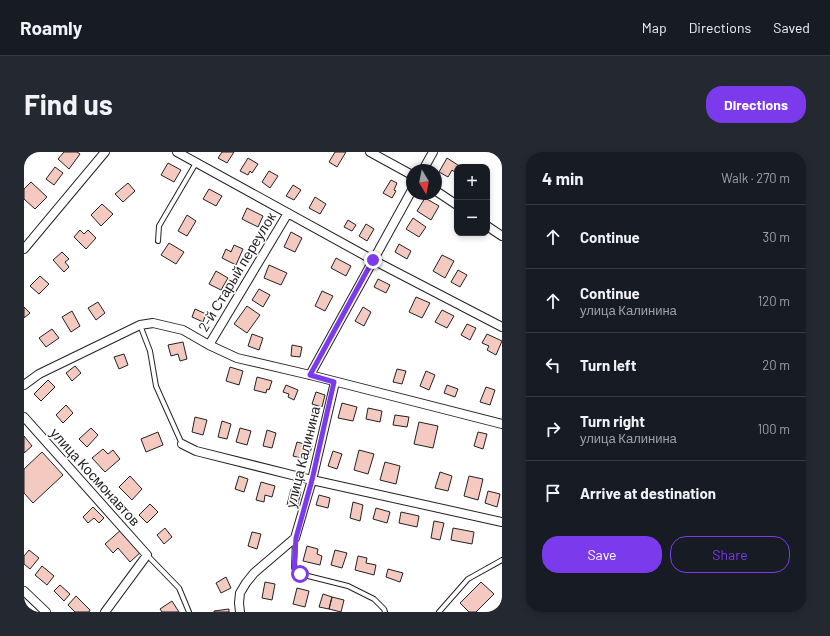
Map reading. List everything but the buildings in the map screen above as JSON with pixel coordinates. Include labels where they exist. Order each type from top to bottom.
[{"type":"street","points":[[24,249],[105,152]]},
{"type":"street","points":[[178,152],[373,260],[502,327]]},
{"type":"street","points":[[370,152],[406,173]]},
{"type":"street","points":[[426,164],[433,152]]},
{"type":"street","points":[[442,195],[454,203]]},
{"type":"street","points":[[310,375],[406,200]]},
{"type":"street","name":"2-й Старый переулок","points":[[209,345],[288,213]]},
{"type":"street","points":[[490,228],[502,236]]},
{"type":"street","points":[[24,385],[39,374],[140,325],[153,323],[183,330],[209,345],[237,358],[502,424]]},
{"type":"street","name":"улица Калинина","points":[[296,538],[312,480],[334,382]]},
{"type":"street","name":"улица Космонавтов","points":[[24,417],[147,555]]},
{"type":"street","points":[[182,444],[196,451],[312,480],[502,522]]},
{"type":"street","points":[[240,612],[240,593],[246,583],[254,573],[296,538]]},
{"type":"street","points":[[105,612],[147,555]]},
{"type":"street","points":[[24,591],[46,612]]},
{"type":"lane","points":[[158,241],[158,226],[196,162]]},
{"type":"lane","points":[[140,325],[150,351],[156,386],[182,444]]},
{"type":"lane","points":[[296,538],[294,568],[300,574],[348,586],[374,599],[385,612]]},
{"type":"lane","points":[[147,555],[179,588],[189,612]]},
{"type":"lane","points":[[439,612],[468,579],[502,560]]},
{"type":"route","points":[[300,574],[294,568],[296,538],[312,480],[334,382],[310,375],[373,260]]}]
